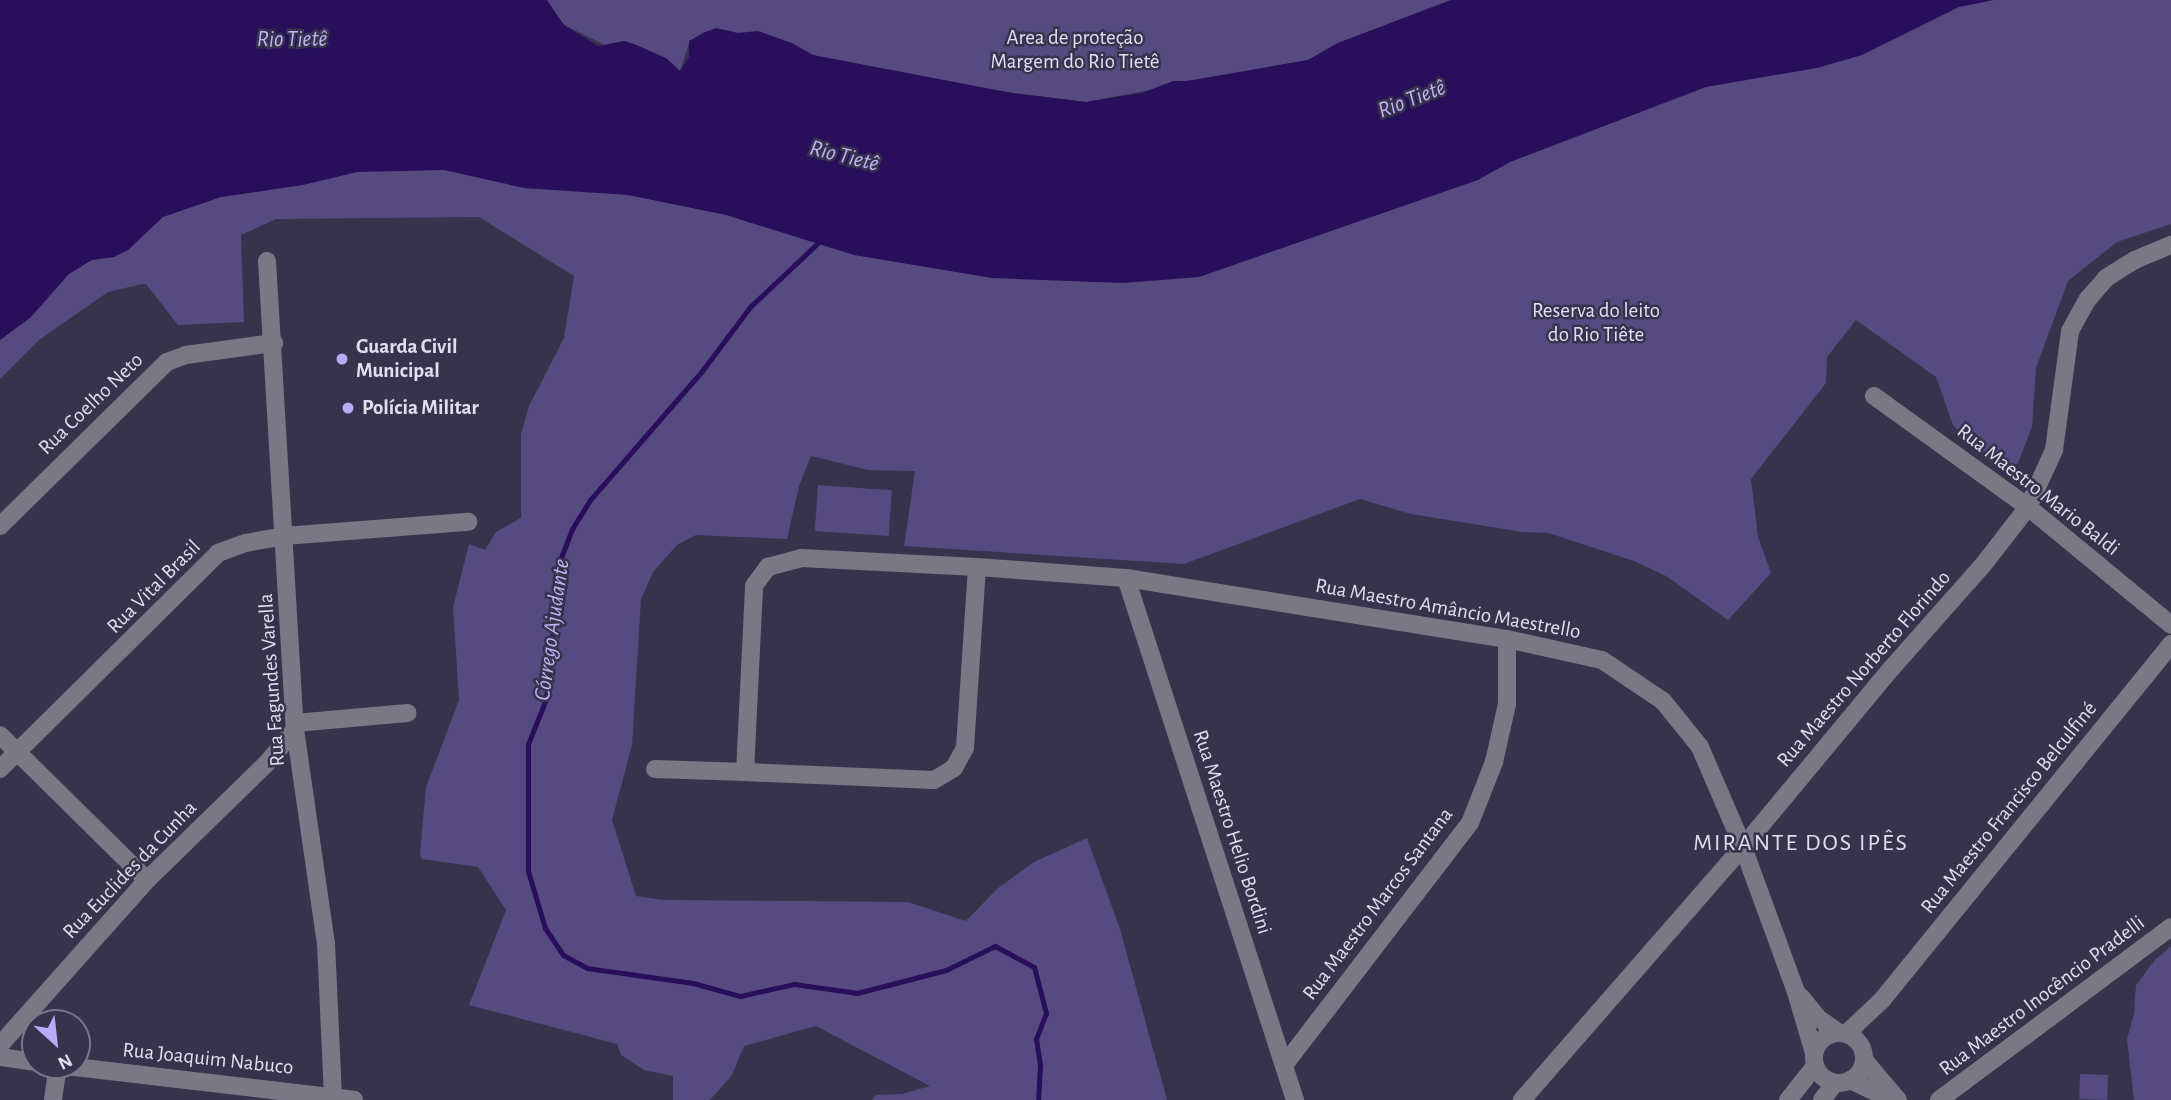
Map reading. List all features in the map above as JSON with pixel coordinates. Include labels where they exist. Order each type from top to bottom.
[{"type":"street","name":"Rua Maestro Norberto Florindo","points":[[1522,1100],[1743,847],[1890,670],[1983,565],[2028,507],[2054,450],[2070,331],[2088,299],[2106,278],[2135,260],[2171,245]]},
{"type":"street","name":"Rua Fagundes Varella","points":[[267,261],[295,726],[326,943],[333,1095]]},
{"type":"street","name":"Rua Coelho Neto","points":[[0,526],[167,362],[186,355],[274,344]]},
{"type":"street","name":"Rua Maestro Mario Baldi","points":[[1874,396],[2028,507],[2171,625]]},
{"type":"street","name":"Rua Vital Brasil","points":[[0,769],[218,553],[245,542],[284,536],[468,522]]},
{"type":"street","name":"Rua Maestro Amâncio Maestrello","points":[[745,772],[754,586],[768,567],[801,558],[1126,578],[1507,639],[1602,660],[1663,701],[1700,747],[1743,847],[1796,992],[1815,1060]]},
{"type":"street","points":[[655,769],[934,780],[954,768],[965,748],[977,567]]},
{"type":"street","name":"Rua Maestro Helio Bordini","points":[[1126,578],[1295,1100]]},
{"type":"street","name":"Rua Maestro Marcos Santana","points":[[1285,1064],[1470,823],[1494,762],[1507,704],[1507,639]]},
{"type":"street","name":"Rua Maestro Francisco Belculfiné","points":[[1842,1032],[1882,1000],[2171,644]]},
{"type":"street","points":[[295,726],[408,713]]},
{"type":"street","name":"Rua Euclides da Cunha","points":[[0,1045],[147,880],[268,762],[295,726]]},
{"type":"street","points":[[0,735],[147,880]]},
{"type":"street","name":"Rua Maestro Inocêncio Pradelli","points":[[1939,1100],[2171,927]]},
{"type":"street","name":"Rua Maestro Amâncio Maestrello","points":[[1796,992],[1818,1018],[1842,1032]]},
{"type":"street","name":"Rua Maestro Francisco Belculfiné","points":[[1863,1053],[1882,1000]]},
{"type":"street","points":[[1787,1100],[1815,1060],[1822,1038],[1842,1032],[1863,1053],[1898,1100]]},
{"type":"street","points":[[1822,1100],[1862,1069],[1863,1053]]},
{"type":"street","points":[[0,1057],[21,1060]]},
{"type":"street","points":[[1815,1060],[1826,1080],[1843,1082],[1892,1100]]},
{"type":"street","name":"Rua Joaquim Nabuco","points":[[91,1071],[213,1093],[333,1095],[354,1100]]},
{"type":"street","points":[[53,1100],[56,1079]]},
{"type":"green space","name":"Area de proteção Margem do Rio Tietê","points":[[544,0],[1451,0],[1338,43],[1308,60],[1086,102],[1013,93],[690,40],[680,71],[666,58],[607,46],[564,25]]},
{"type":"green space","name":"Reserva do leito do Rio Tiête","points":[[1910,0],[2171,0],[2171,224],[2117,242],[2068,281],[2036,368],[2032,427],[2018,463],[2008,468],[1991,463],[1953,425],[1936,377],[1856,320],[1827,357],[1826,383],[1751,479],[1758,537],[1771,573],[1728,620],[1666,576],[1634,561],[1548,533],[1523,532],[1411,514],[1360,499],[1184,564],[904,546],[915,471],[868,470],[811,456],[799,486],[787,539],[696,535],[677,545],[653,572],[641,599],[632,745],[612,820],[636,896],[663,900],[908,902],[966,921],[998,888],[1034,862],[1087,838],[1120,929],[1167,1100],[872,1100],[876,1095],[902,1094],[930,1086],[816,1026],[744,1046],[732,1075],[710,1100],[673,1100],[673,1076],[644,1070],[621,1055],[617,1044],[469,1005],[506,910],[478,867],[422,859],[420,854],[426,787],[459,700],[453,607],[469,544],[485,550],[496,532],[521,518],[521,434],[529,406],[564,338],[574,276],[479,217],[276,219],[241,235],[244,322],[178,325],[146,284],[142,284],[108,292],[39,340],[0,379],[0,340],[31,317],[51,292],[42,277],[202,148],[650,173]]},
{"type":"green space","points":[[818,485],[892,490],[889,536],[815,531]]},
{"type":"green space","points":[[2171,946],[2171,1100],[2134,1100],[2127,1039],[2134,1014],[2136,985],[2155,960]]},
{"type":"green space","points":[[2080,1074],[2108,1075],[2107,1100],[2079,1099]]},
{"type":"water","name":"Rio Tietê","points":[[0,0],[547,0],[564,25],[598,46],[624,41],[634,44],[666,58],[680,71],[689,57],[689,41],[705,32],[716,28],[738,33],[758,31],[792,43],[813,55],[1012,93],[1086,102],[1142,93],[1173,81],[1187,81],[1308,60],[1338,43],[1451,0],[1994,0],[1959,7],[1862,55],[1817,68],[1706,87],[1510,162],[1478,180],[1199,277],[1123,283],[992,278],[854,255],[726,215],[628,195],[524,188],[444,170],[357,172],[303,185],[221,197],[163,217],[128,250],[114,257],[92,260],[69,274],[31,317],[0,340]]},
{"type":"waterway","name":"Córrego Ajudante","points":[[821,240],[750,307],[702,371],[590,500],[572,529],[560,561],[546,699],[528,744],[528,871],[545,928],[563,955],[587,968],[693,983],[740,996],[794,984],[857,993],[946,970],[995,946],[1034,967],[1046,1013],[1036,1039],[1040,1065],[1038,1100]]},
{"type":"place","name":"Guarda Civil Municipal","points":[[342,359]]},
{"type":"place","name":"Polícia Militar","points":[[348,408]]},
{"type":"district","name":"MIRANTE DOS IPÊS","points":[[1801,844]]}]
